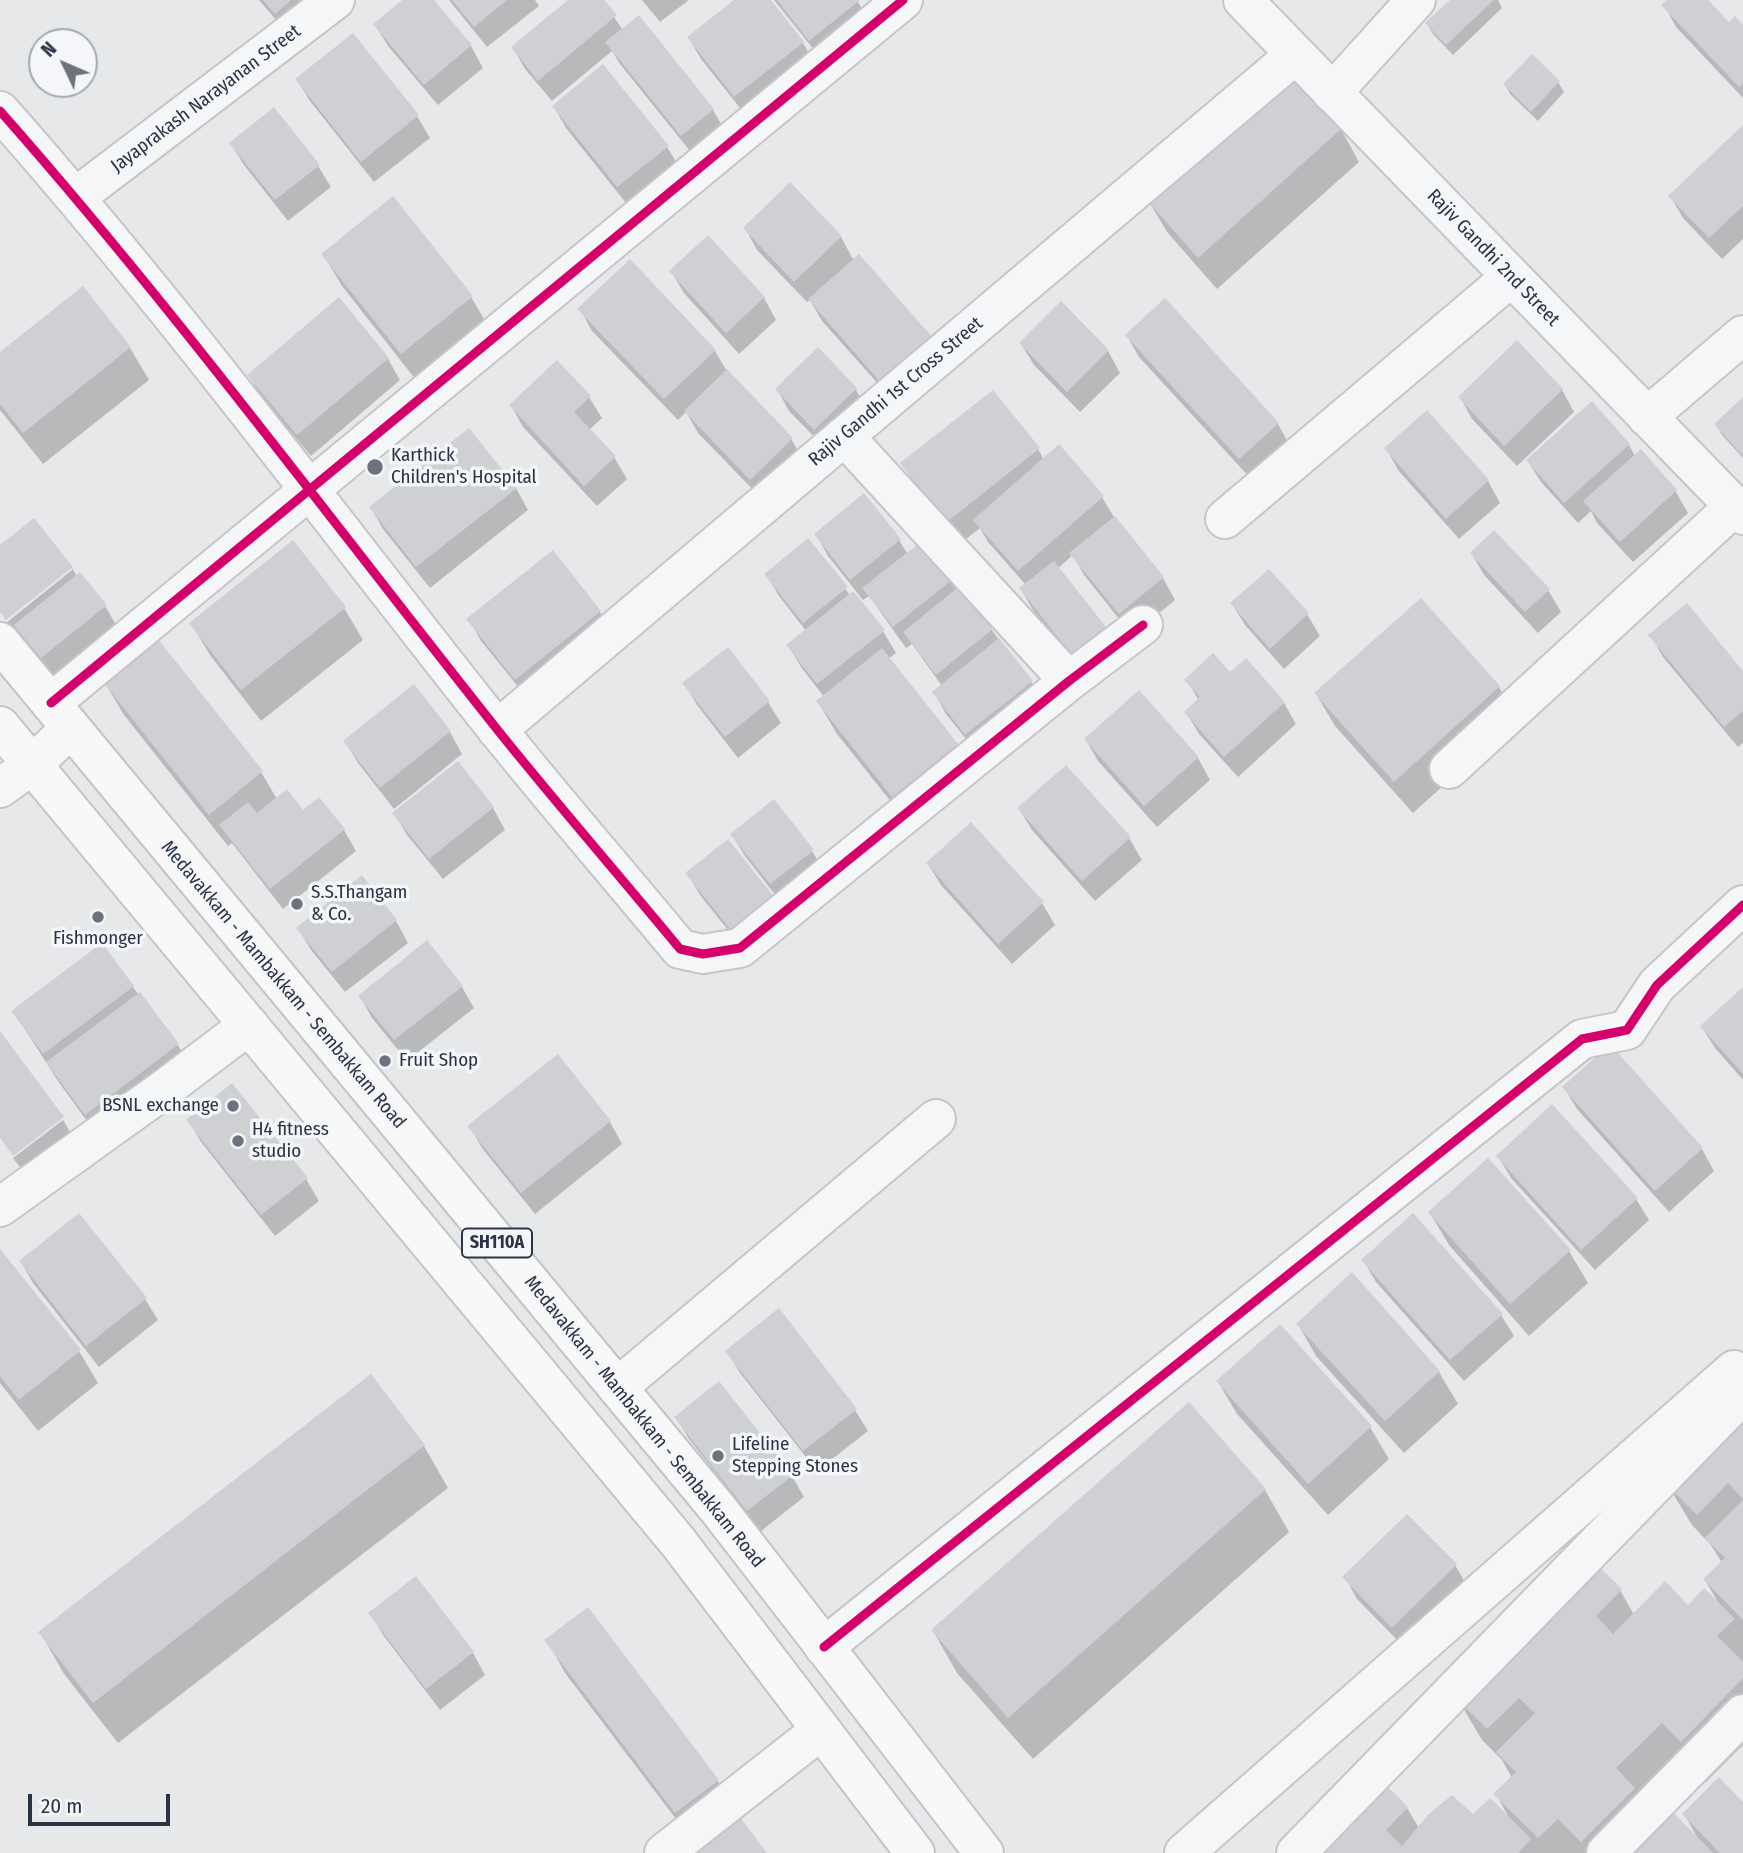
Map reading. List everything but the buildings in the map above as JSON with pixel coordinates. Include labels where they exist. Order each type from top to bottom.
[{"type":"main road","name":"Medavakkam - Mambakkam - Sembakkam Road","points":[[0,642],[718,1509],[984,1853]]},
{"type":"main road","name":"SH110A","points":[[0,726],[678,1542],[915,1853]]},
{"type":"main road","points":[[678,1542],[718,1509]]},
{"type":"street","name":"Jayaprakash Narayanan Street","points":[[76,197],[335,0]]},
{"type":"street","points":[[0,788],[32,765],[61,715],[310,489],[903,0]]},
{"type":"street","name":"Rajiv Gandhi 2nd Street","points":[[1243,0],[1739,511]]},
{"type":"street","points":[[1332,93],[1416,0]]},
{"type":"street","name":"Rajiv Gandhi 1st Cross Street","points":[[497,730],[1295,55]]},
{"type":"street","points":[[0,111],[76,197],[310,489],[497,730],[680,949],[703,954],[740,948],[1069,681],[1143,625]]},
{"type":"street","points":[[1225,519],[1511,276]]},
{"type":"street","points":[[1647,417],[1743,335]]},
{"type":"street","points":[[844,436],[1069,681]]},
{"type":"street","points":[[1449,769],[1739,511]]},
{"type":"street","points":[[824,1647],[1582,1039],[1627,1030],[1657,985],[1743,905]]},
{"type":"street","points":[[0,1207],[249,1025]]},
{"type":"street","points":[[618,1388],[936,1119]]},
{"type":"street","points":[[1296,1853],[1602,1541],[1739,1382]]},
{"type":"street","points":[[1184,1853],[1739,1382]]},
{"type":"street","points":[[1606,1853],[1743,1714]]},
{"type":"street","points":[[664,1853],[821,1730]]},
{"type":"cycle path","points":[[51,703],[903,0]]},
{"type":"cycle path","points":[[0,111],[128,262],[496,728],[680,949],[703,954],[740,948],[1069,681],[1143,625]]},
{"type":"cycle path","points":[[824,1647],[1582,1039],[1627,1030],[1657,985],[1743,905]]},
{"type":"place","name":"Karthick Children's Hospital","points":[[375,467]]},
{"type":"place","name":"S.S.Thangam & Co.","points":[[297,904]]},
{"type":"place","name":"Fishmonger","points":[[98,917]]},
{"type":"place","name":"Fruit Shop","points":[[385,1061]]},
{"type":"place","name":"BSNL exchange","points":[[233,1106]]},
{"type":"place","name":"H4 fitness studio","points":[[238,1141]]},
{"type":"place","name":"Lifeline Stepping Stones","points":[[718,1456]]}]
